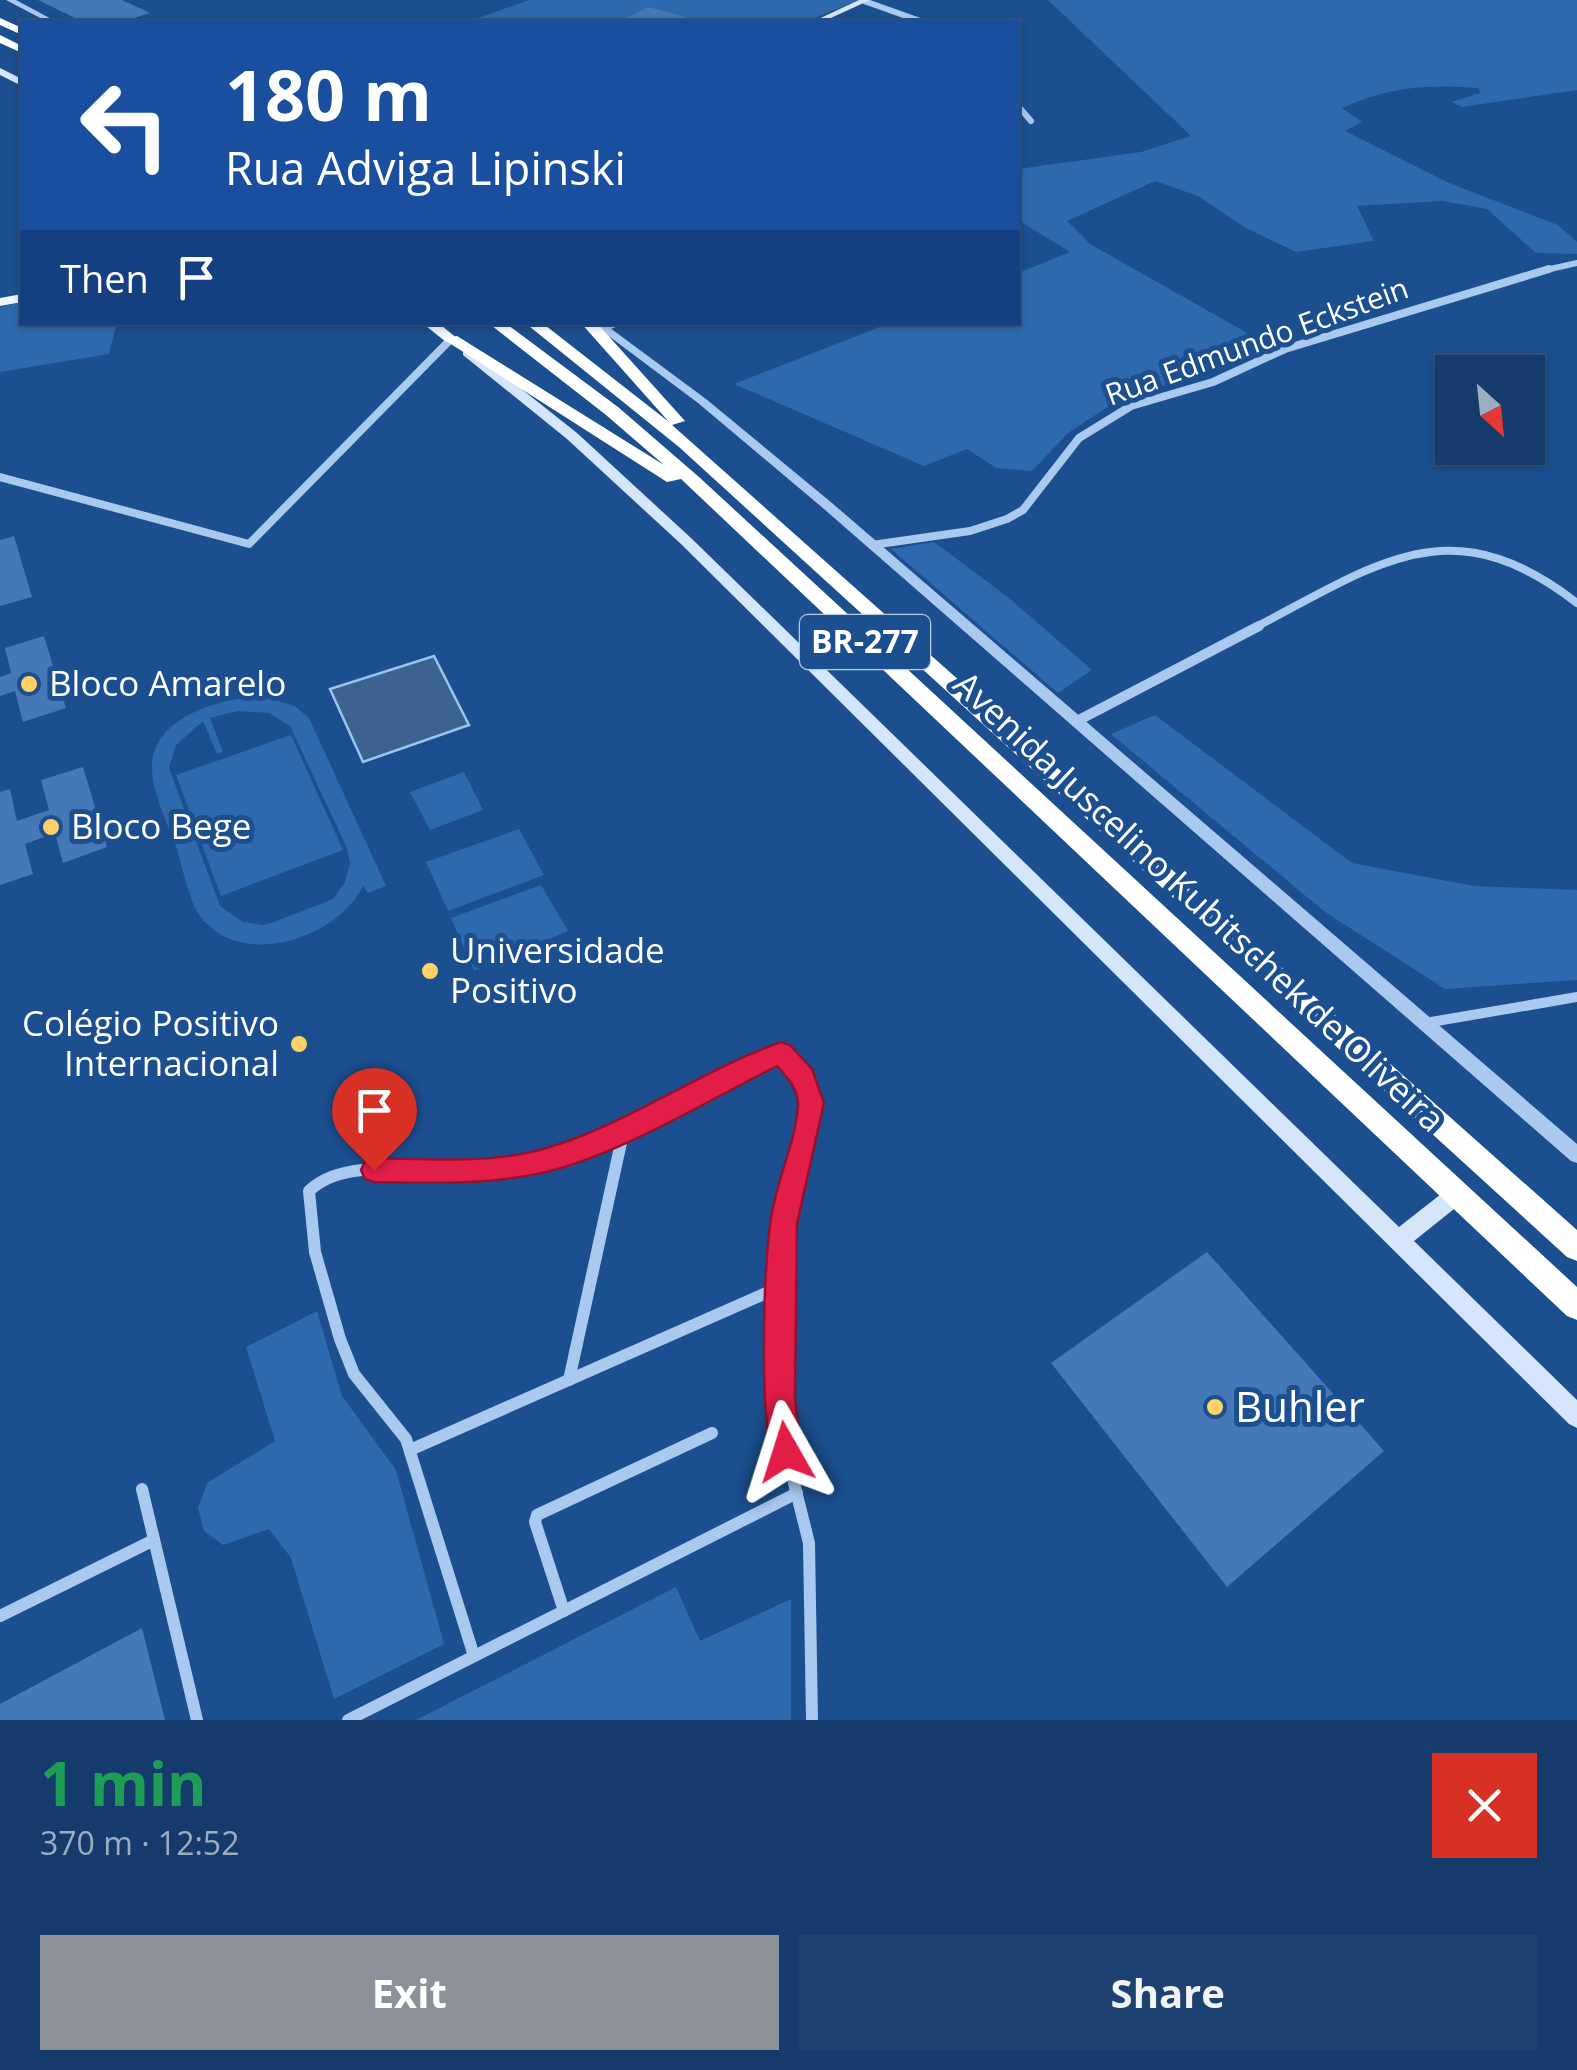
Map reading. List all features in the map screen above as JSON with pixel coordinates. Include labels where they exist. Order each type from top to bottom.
[{"type":"highway","name":"Avenida Juscelino Kubitschek de Oliveira","points":[[498,325],[612,410],[725,511],[1577,1306]]},
{"type":"highway","name":"Avenida Juscelino Kubitschek de Oliveira","points":[[535,325],[650,414],[806,551],[1577,1248]]},
{"type":"highway","points":[[601,325],[689,434],[806,551]]},
{"type":"highway","points":[[451,339],[725,511]]},
{"type":"main road","points":[[820,20],[864,0]]},
{"type":"main road","points":[[431,325],[572,436],[686,541],[1577,1416]]},
{"type":"main road","points":[[1398,1240],[1457,1194]]},
{"type":"street","points":[[10,0],[49,20]]},
{"type":"street","points":[[864,0],[917,20]]},
{"type":"street","points":[[1020,108],[1031,121],[1020,122]]},
{"type":"street","name":"Rua Edmundo Eckstein","points":[[872,545],[977,528],[1012,518],[1023,510],[1079,438],[1131,406],[1213,382],[1285,349],[1521,275],[1577,263]]},
{"type":"street","points":[[601,325],[734,427],[1577,1155]]},
{"type":"street","points":[[0,477],[249,544],[451,339]]},
{"type":"street","points":[[1077,721],[1358,574],[1411,552],[1456,549],[1503,558],[1545,578],[1577,603]]},
{"type":"street","points":[[1424,1023],[1577,997]]},
{"type":"street","points":[[474,1656],[402,1428],[365,1390],[345,1356],[305,1214],[313,1184],[336,1173],[467,1171],[520,1166],[569,1153],[781,1052],[803,1077],[812,1103],[784,1217],[782,1286],[782,1426],[811,1566],[812,1720]]},
{"type":"street","points":[[569,1380],[624,1129]]},
{"type":"street","points":[[410,1450],[782,1286]]},
{"type":"street","points":[[564,1611],[535,1522],[537,1515],[712,1433]]},
{"type":"street","points":[[142,1489],[197,1720]]},
{"type":"street","points":[[348,1720],[797,1492]]},
{"type":"street","points":[[0,1616],[154,1540]]},
{"type":"shaded area","points":[[529,0],[859,0],[810,20],[473,20]]},
{"type":"shaded area","points":[[1048,0],[1577,0],[1577,90],[1462,107],[1451,102],[1481,93],[1478,88],[1425,87],[1376,95],[1342,108],[1362,122],[1345,131],[1449,183],[1558,225],[1577,242],[1577,254],[1536,253],[1487,209],[1443,201],[1357,206],[1374,241],[1296,252],[1244,227],[1198,196],[1155,181],[1067,221],[1090,244],[1272,347],[1112,404],[1068,433],[1032,471],[996,468],[967,449],[924,466],[734,384],[885,325],[1020,325],[1020,272],[1070,252],[1020,221],[1020,169],[1141,152],[1191,136]]},
{"type":"shaded area","points":[[20,302],[20,325],[116,325],[109,354],[0,372],[0,307]]},
{"type":"shaded area","points":[[934,542],[1009,598],[1092,670],[1058,693],[891,549]]},
{"type":"shaded area","points":[[434,656],[469,725],[363,762],[330,689]]},
{"type":"shaded area","points":[[264,697],[295,706],[309,718],[386,886],[368,893],[363,886],[334,920],[291,940],[267,944],[244,943],[223,936],[199,915],[158,800],[152,769],[155,751],[176,723],[210,706]],"holes":[[[238,711],[269,713],[290,726],[347,848],[350,864],[345,882],[333,899],[263,925],[243,922],[220,906],[169,768],[176,745],[203,721],[217,754],[223,752],[210,718]]]},
{"type":"shaded area","points":[[1155,715],[1352,863],[1474,886],[1577,890],[1577,980],[1445,989],[1325,912],[1111,734]]},
{"type":"shaded area","points":[[291,735],[343,850],[221,896],[176,775]]},
{"type":"shaded area","points":[[464,772],[483,810],[430,830],[410,792]]},
{"type":"shaded area","points":[[519,829],[544,875],[448,911],[426,862]]},
{"type":"shaded area","points":[[541,885],[568,931],[474,971],[451,918]]},
{"type":"shaded area","points":[[317,1311],[342,1396],[396,1470],[444,1644],[334,1699],[291,1558],[269,1529],[223,1545],[204,1531],[198,1508],[207,1483],[275,1441],[246,1347]]},
{"type":"shaded area","points":[[676,1587],[700,1641],[791,1599],[791,1720],[416,1720]]},
{"type":"building","points":[[38,0],[122,0],[150,13],[127,20],[79,20]]},
{"type":"building","points":[[648,7],[690,19],[690,20],[623,20]]},
{"type":"building","points":[[14,536],[32,597],[0,606],[0,540]]},
{"type":"building","name":"Bloco Amarelo","points":[[44,636],[66,708],[23,722],[15,691],[0,696],[0,677],[11,673],[5,648]]},
{"type":"building","name":"Bloco Bege","points":[[83,767],[107,847],[63,863],[55,833],[25,844],[33,874],[0,885],[0,792],[10,789],[17,821],[49,810],[41,780]]},
{"type":"building","name":"Buhler","points":[[1207,1252],[1384,1451],[1227,1587],[1051,1363]]},
{"type":"building","points":[[142,1628],[165,1720],[0,1720],[0,1704]]},
{"type":"place","name":"Bloco Amarelo","points":[[29,684]]},
{"type":"place","name":"Bloco Bege","points":[[51,827]]},
{"type":"place","name":"Universidade Positivo","points":[[430,971]]},
{"type":"place","name":"Colégio Positivo Internacional","points":[[299,1044]]},
{"type":"place","name":"Buhler","points":[[1215,1407]]},
{"type":"route","points":[[374,1170],[467,1171],[540,1162],[596,1142],[781,1052],[803,1077],[812,1103],[784,1217],[780,1399],[786,1452]]}]
